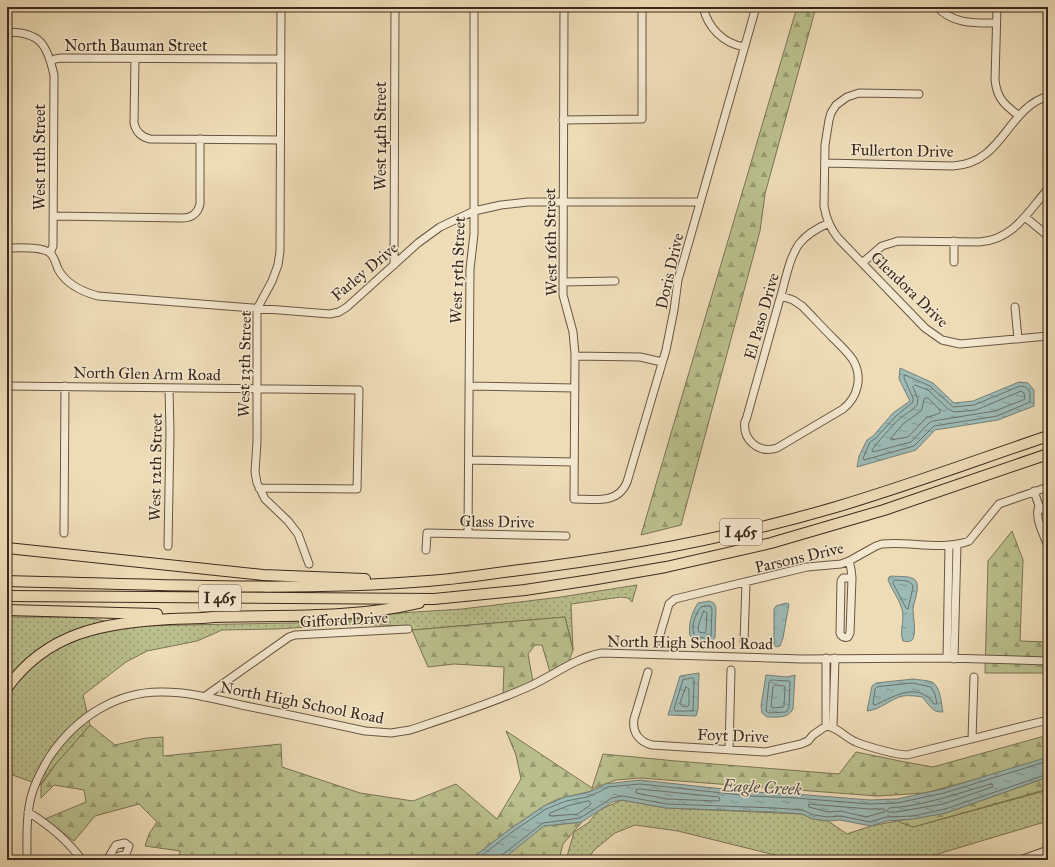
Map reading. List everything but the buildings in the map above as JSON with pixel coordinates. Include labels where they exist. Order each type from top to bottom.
[{"type":"highway","name":"I 465","points":[[7,581],[300,587],[392,584],[431,581],[549,567],[633,553],[747,530],[836,507],[1048,436]]},
{"type":"highway","name":"I 465","points":[[7,596],[434,599],[525,590],[678,565],[739,551],[804,534],[884,510],[1048,454]]},
{"type":"highway","points":[[7,548],[223,572],[289,577],[361,578],[392,584]]},
{"type":"highway","points":[[7,688],[25,668],[43,652],[63,640],[85,631],[109,625],[213,617],[327,614],[395,609],[434,599]]},
{"type":"highway","points":[[7,610],[204,615],[213,617]]},
{"type":"street","name":"West 13th Street","points":[[281,7],[280,256],[272,281],[257,309],[255,472],[259,488],[267,502],[288,521],[298,534],[309,564]]},
{"type":"street","name":"West 14th Street","points":[[394,265],[395,7]]},
{"type":"street","name":"West 15th Street","points":[[468,534],[470,269],[474,234],[474,7]]},
{"type":"street","name":"West 16th Street","points":[[564,7],[563,295],[573,332],[575,356],[574,499]]},
{"type":"street","points":[[563,120],[642,119],[642,7]]},
{"type":"street","points":[[704,7],[708,21],[716,32],[727,41],[744,47]]},
{"type":"street","name":"Doris Drive","points":[[574,499],[609,499],[618,495],[624,489],[671,328],[678,280],[756,7]]},
{"type":"street","points":[[936,7],[946,15],[959,21],[968,23],[996,23]]},
{"type":"street","points":[[998,7],[996,23],[996,90],[1004,104],[1019,116]]},
{"type":"street","name":"North Bauman Street","points":[[7,32],[25,33],[37,39],[46,50],[51,62],[59,58],[281,59]]},
{"type":"street","points":[[135,59],[134,123],[137,132],[142,136],[150,139],[280,140]]},
{"type":"street","name":"West 11th Street","points":[[50,253],[53,246],[54,75],[51,62]]},
{"type":"street","name":"Glendora Drive","points":[[919,94],[859,93],[847,97],[835,107],[829,120],[825,144],[824,206],[829,223],[838,238],[928,332],[942,340],[951,343],[963,344],[1048,336]]},
{"type":"street","name":"Fullerton Drive","points":[[825,164],[953,166],[967,164],[989,152],[1019,116],[1034,103],[1048,96]]},
{"type":"street","points":[[53,216],[186,218],[192,216],[196,213],[200,206],[200,139]]},
{"type":"street","points":[[862,262],[878,249],[893,242],[905,240],[982,242],[994,240],[1014,230],[1048,189]]},
{"type":"street","name":"Farley Drive","points":[[50,253],[59,271],[68,282],[94,295],[103,297],[327,314],[339,312],[349,305],[418,243],[440,226],[474,211],[521,203],[700,202]]},
{"type":"street","points":[[1025,217],[1048,236]]},
{"type":"street","name":"El Paso Drive","points":[[781,296],[793,300],[802,306],[850,356],[858,373],[858,387],[851,402],[843,409],[775,448],[765,449],[756,446],[749,440],[745,432],[745,421],[791,261],[800,244],[813,231],[829,223]]},
{"type":"street","points":[[954,241],[954,262]]},
{"type":"street","points":[[7,248],[42,249],[50,253]]},
{"type":"street","points":[[563,282],[615,281]]},
{"type":"street","points":[[1015,307],[1018,338]]},
{"type":"street","points":[[575,356],[640,357],[662,362]]},
{"type":"street","name":"North Glen Arm Road","points":[[7,386],[359,390],[357,489],[259,488]]},
{"type":"street","points":[[64,533],[66,386]]},
{"type":"street","points":[[469,386],[575,388]]},
{"type":"street","name":"West 12th Street","points":[[168,546],[170,432],[169,388]]},
{"type":"street","points":[[469,460],[574,462]]},
{"type":"street","name":"Parsons Drive","points":[[658,641],[668,605],[673,600],[807,567],[837,565],[849,561],[873,547],[882,544],[953,545],[969,541],[1000,504],[1048,486]]},
{"type":"street","points":[[1034,491],[1039,506],[1048,513]]},
{"type":"street","points":[[1039,506],[1037,516],[1048,546]]},
{"type":"street","name":"Glass Drive","points":[[426,550],[427,533],[566,536]]},
{"type":"street","points":[[950,658],[953,545]]},
{"type":"street","points":[[849,561],[852,570],[852,578],[850,632],[846,638],[840,636],[841,581],[843,578],[852,578]]},
{"type":"street","points":[[744,641],[746,583]]},
{"type":"street","name":"Gifford Drive","points":[[204,697],[289,636],[408,629]]},
{"type":"street","name":"North High School Road","points":[[27,860],[28,812],[35,784],[45,764],[61,741],[70,731],[94,712],[121,699],[150,692],[178,692],[365,731],[391,733],[410,730],[518,691],[537,683],[573,662],[584,657],[598,654],[612,653],[676,656],[826,658],[950,658],[1048,661]]},
{"type":"street","points":[[826,658],[830,726]]},
{"type":"street","points":[[830,726],[835,658]]},
{"type":"street","points":[[729,750],[731,670]]},
{"type":"street","name":"Foyt Drive","points":[[648,672],[634,721],[635,730],[640,739],[652,745],[763,753],[801,744],[808,741],[813,735],[830,726]]},
{"type":"street","points":[[972,739],[974,677]]},
{"type":"street","points":[[830,726],[856,742],[904,755],[1048,720]]},
{"type":"street","points":[[28,812],[56,832],[82,860]]},
{"type":"street","points":[[1020,860],[1046,850]]},
{"type":"street","points":[[1044,860],[1046,850]]},
{"type":"green space","points":[[797,7],[816,7],[765,194],[760,231],[681,525],[641,535]]},
{"type":"green space","points":[[1012,531],[1023,560],[1020,641],[1048,642],[1048,673],[985,673],[988,561]]},
{"type":"green space","points":[[637,585],[632,602],[628,598],[621,597],[571,604],[573,650],[565,617],[412,630],[407,626],[354,624],[276,629],[222,630],[197,641],[147,651],[126,662],[83,695],[90,725],[55,765],[40,785],[7,773],[7,617],[84,617],[130,626],[342,621],[400,613],[462,609],[561,597]]},
{"type":"green space","points":[[565,617],[573,650],[569,661],[550,672],[542,645],[535,645],[528,654],[533,682],[503,694],[504,667],[454,664],[428,667],[412,630]]},
{"type":"green space","points":[[90,725],[115,745],[146,738],[163,737],[163,756],[281,744],[282,767],[360,793],[413,801],[456,784],[497,819],[521,779],[516,755],[506,731],[592,788],[603,754],[839,774],[856,752],[933,767],[1048,735],[1048,760],[925,793],[877,796],[640,778],[616,780],[592,789],[592,791],[558,799],[544,806],[510,829],[470,860],[179,860],[180,851],[145,846],[149,834],[157,822],[139,804],[95,816],[74,841],[45,819],[86,802],[84,790],[54,785],[41,798],[41,785],[55,765]]},
{"type":"green space","points":[[1048,777],[1048,789],[913,827],[897,821],[946,813]]},
{"type":"green space","points":[[1048,790],[1048,821],[918,860],[795,860],[678,831],[635,825],[615,833],[593,851],[589,860],[566,860],[574,832],[588,823],[599,810],[622,800],[666,808],[802,814],[813,819],[828,821],[847,834],[871,826],[897,821],[913,827]]},
{"type":"green space","points":[[582,822],[563,844],[559,860],[499,860],[544,826]]},
{"type":"water","points":[[900,368],[933,383],[954,403],[973,401],[1019,382],[1028,383],[1034,390],[1034,406],[998,420],[935,430],[916,450],[857,467],[859,456],[867,440],[873,436],[893,413],[910,401],[899,379]]},
{"type":"water","points":[[889,577],[911,578],[916,581],[917,584],[913,609],[914,634],[912,640],[907,642],[903,641],[902,637],[902,609],[888,580]]},
{"type":"water","points":[[709,601],[714,603],[716,608],[715,638],[710,643],[699,641],[690,636],[691,618],[694,610],[698,603]]},
{"type":"water","points":[[786,603],[789,604],[783,638],[780,646],[776,647],[774,644],[774,609],[776,606]]},
{"type":"water","points":[[699,673],[698,709],[696,716],[668,715],[680,676]]},
{"type":"water","points":[[766,675],[787,677],[795,675],[793,709],[785,716],[767,717],[762,713],[761,706]]},
{"type":"water","points":[[913,679],[930,681],[935,684],[940,696],[943,712],[933,710],[922,697],[910,696],[898,697],[876,709],[867,711],[872,686],[876,683]]},
{"type":"water","name":"Eagle Creek","points":[[1048,757],[1048,777],[946,813],[913,819],[887,821],[871,826],[840,820],[828,821],[813,819],[802,814],[666,808],[622,800],[612,802],[582,822],[544,826],[502,860],[470,860],[510,829],[544,806],[565,797],[586,793],[605,784],[640,780],[751,792],[870,800],[897,799],[943,789]]}]
